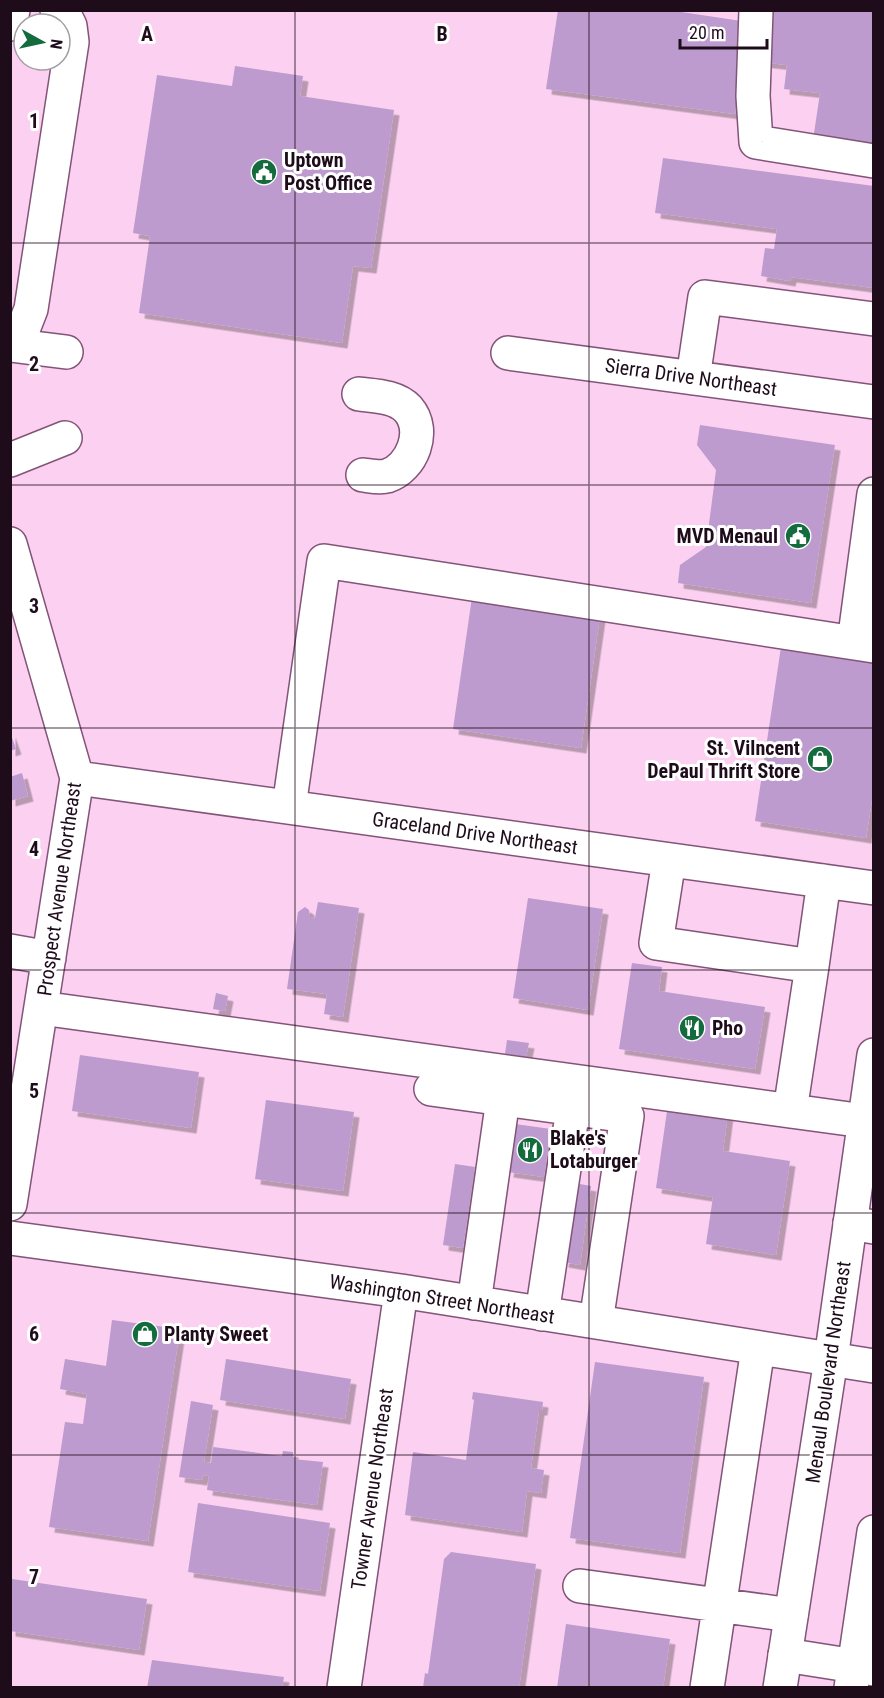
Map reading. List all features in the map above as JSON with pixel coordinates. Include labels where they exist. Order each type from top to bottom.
[{"type":"street","points":[[10,24],[13,10]]},
{"type":"street","points":[[10,340],[24,327],[31,309],[72,42],[70,26],[63,12],[57,10]]},
{"type":"street","points":[[756,10],[753,96],[756,142],[873,161]]},
{"type":"street","points":[[693,378],[705,297],[873,319]]},
{"type":"street","points":[[10,345],[66,352]]},
{"type":"street","name":"Sierra Drive Northeast","points":[[508,353],[873,402]]},
{"type":"street","points":[[359,394],[395,400],[408,410],[415,424],[416,442],[402,468],[385,477],[363,475]]},
{"type":"street","points":[[10,460],[65,438]]},
{"type":"street","points":[[289,807],[324,561],[864,645],[873,494]]},
{"type":"street","name":"Prospect Avenue Northeast","points":[[10,544],[77,778],[41,1008],[15,1145],[10,1204]]},
{"type":"street","name":"Graceland Drive Northeast","points":[[77,778],[873,888]]},
{"type":"street","points":[[669,860],[656,943],[812,966]]},
{"type":"street","points":[[790,1111],[825,881]]},
{"type":"street","points":[[10,951],[49,958]]},
{"type":"street","points":[[41,1008],[467,1080],[629,1103],[790,1111],[864,1121]]},
{"type":"street","name":"Menaul Boulevard Northeast","points":[[780,1688],[831,1359],[862,1225],[864,1121],[873,1055]]},
{"type":"street","points":[[431,1089],[467,1080],[503,1099],[573,1109],[629,1103]]},
{"type":"street","points":[[474,1303],[503,1099]]},
{"type":"street","points":[[596,1322],[629,1103]]},
{"type":"street","points":[[542,1314],[573,1109]]},
{"type":"street","name":"Washington Street Northeast","points":[[10,1238],[401,1291],[873,1366]]},
{"type":"street","name":"Towner Avenue Northeast","points":[[344,1688],[401,1291]]},
{"type":"street","points":[[706,1688],[758,1348]]},
{"type":"street","points":[[785,1655],[860,1674],[873,1532]]},
{"type":"street","points":[[580,1586],[791,1615]]},
{"type":"building","points":[[558,10],[668,10],[748,22],[735,114],[546,89]]},
{"type":"building","points":[[768,10],[874,10],[874,149],[813,140],[820,93],[784,89],[787,65],[761,62]]},
{"type":"building","name":"Uptown Post Office","points":[[235,66],[303,76],[300,96],[394,110],[371,268],[353,266],[342,343],[139,313],[150,236],[133,233],[157,75],[232,86]]},
{"type":"building","points":[[663,158],[874,186],[874,288],[791,277],[790,281],[761,276],[765,248],[774,249],[777,229],[655,213]]},
{"type":"building","points":[[700,425],[835,445],[811,603],[678,583],[680,565],[706,547],[716,470],[697,445]]},
{"type":"building","points":[[472,597],[600,616],[581,748],[453,729]]},
{"type":"building","points":[[781,647],[874,661],[874,786],[866,838],[755,821]]},
{"type":"building","points":[[10,732],[16,749],[10,751]]},
{"type":"building","points":[[22,773],[28,796],[10,801],[10,777]]},
{"type":"building","points":[[528,898],[603,909],[588,1010],[513,998]]},
{"type":"building","points":[[318,902],[359,908],[343,1017],[324,1014],[327,994],[287,989],[298,912],[305,907],[309,910],[310,917],[315,918]]},
{"type":"building","name":"Pho","points":[[632,963],[662,967],[659,991],[765,1007],[755,1069],[619,1049]]},
{"type":"building","points":[[216,993],[228,996],[225,1011],[213,1009]]},
{"type":"building","points":[[507,1040],[529,1043],[526,1057],[505,1054]]},
{"type":"building","points":[[80,1055],[199,1072],[191,1128],[72,1111]]},
{"type":"building","points":[[266,1100],[354,1112],[343,1191],[255,1179]]},
{"type":"building","points":[[668,1104],[728,1113],[723,1151],[790,1161],[776,1255],[706,1244],[713,1197],[656,1188]]},
{"type":"building","name":"Blake's Lotaburger","points":[[515,1124],[551,1129],[544,1177],[508,1172]]},
{"type":"building","points":[[455,1164],[475,1167],[463,1248],[443,1245]]},
{"type":"building","points":[[574,1183],[591,1186],[580,1265],[563,1262]]},
{"type":"building","points":[[112,1320],[180,1329],[148,1541],[49,1527],[65,1422],[83,1424],[87,1394],[60,1389],[65,1359],[106,1366]]},
{"type":"building","points":[[226,1359],[351,1379],[345,1419],[220,1400]]},
{"type":"building","points":[[595,1362],[704,1377],[680,1553],[570,1538]]},
{"type":"building","points":[[473,1392],[543,1402],[542,1410],[539,1410],[531,1468],[544,1470],[541,1493],[527,1491],[522,1532],[405,1515],[413,1452],[466,1460],[474,1400],[472,1399]]},
{"type":"building","points":[[191,1401],[213,1405],[204,1462],[211,1463],[213,1447],[282,1456],[283,1451],[293,1452],[293,1459],[323,1462],[317,1505],[207,1490],[209,1476],[203,1475],[202,1480],[179,1477]]},
{"type":"building","points":[[198,1503],[330,1523],[320,1591],[188,1572]]},
{"type":"building","points":[[451,1552],[536,1564],[519,1688],[423,1688],[425,1673],[428,1674],[444,1559]]},
{"type":"building","points":[[12,1579],[147,1599],[139,1650],[10,1631]]},
{"type":"building","points":[[566,1624],[670,1639],[663,1688],[557,1688]]},
{"type":"building","points":[[152,1660],[284,1677],[282,1688],[147,1688]]},
{"type":"place","name":"Uptown Post Office","points":[[264,172]]},
{"type":"place","name":"MVD Menaul","points":[[798,536]]},
{"type":"place","name":"St. Vilncent DePaul Thrift Store","points":[[820,759]]},
{"type":"place","name":"Pho","points":[[692,1028]]},
{"type":"place","name":"Blake's Lotaburger","points":[[530,1150]]},
{"type":"place","name":"Planty Sweet","points":[[145,1334]]}]
